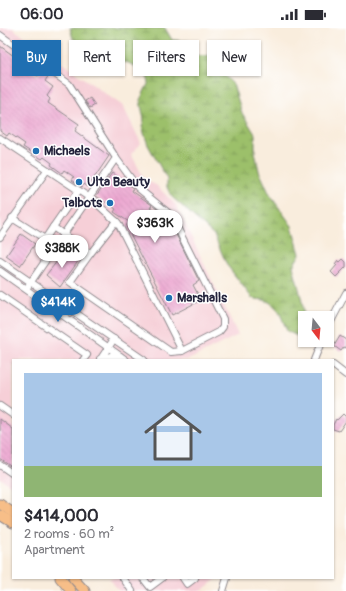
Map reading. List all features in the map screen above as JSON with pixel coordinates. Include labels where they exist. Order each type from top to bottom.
[{"type":"highway","points":[[0,504],[12,512]]},
{"type":"highway","points":[[0,515],[12,522]]},
{"type":"highway","points":[[61,579],[71,591]]},
{"type":"highway","points":[[74,579],[85,591]]},
{"type":"street","points":[[0,35],[69,84],[116,158],[138,188],[171,215],[223,319],[222,327],[218,332],[182,351],[171,352],[70,282],[116,221]]},
{"type":"street","points":[[0,138],[88,197],[116,221],[182,351]]},
{"type":"street","points":[[26,289],[116,158]]},
{"type":"street","points":[[0,237],[47,170]]},
{"type":"street","points":[[12,218],[45,239],[78,191]]},
{"type":"street","points":[[53,227],[90,254]]},
{"type":"street","points":[[0,261],[143,359]]},
{"type":"street","points":[[0,271],[123,358]]},
{"type":"street","points":[[334,316],[346,293]]},
{"type":"street","points":[[0,295],[87,356],[85,359]]},
{"type":"street","points":[[101,359],[114,339]]},
{"type":"street","points":[[316,359],[320,347]]},
{"type":"street","points":[[103,359],[111,356],[123,358]]},
{"type":"street","points":[[334,367],[346,375]]},
{"type":"street","points":[[0,406],[12,414]]},
{"type":"street","points":[[0,465],[12,473]]},
{"type":"street","points":[[124,579],[132,591]]},
{"type":"street","points":[[144,579],[151,589],[161,579]]},
{"type":"street","points":[[184,579],[187,584],[194,579]]},
{"type":"street","points":[[223,591],[227,579]]},
{"type":"shaded area","points":[[0,28],[12,28],[29,40],[12,40],[12,76],[61,76],[61,62],[69,68],[69,76],[80,76],[123,106],[141,143],[131,154],[145,180],[156,185],[176,205],[238,335],[190,359],[12,359],[12,486],[0,478]]},
{"type":"shaded area","points":[[110,579],[217,579],[201,591],[119,591]]},
{"type":"green space","points":[[70,28],[165,28],[172,40],[133,40],[133,66],[125,62],[125,40],[73,39]]},
{"type":"green space","points":[[207,55],[207,76],[225,76],[233,84],[242,113],[255,134],[255,152],[259,171],[270,195],[292,226],[300,254],[293,266],[300,292],[303,311],[298,311],[298,336],[287,331],[277,308],[264,300],[252,298],[227,265],[214,235],[171,196],[167,187],[167,179],[148,145],[142,127],[144,120],[140,100],[149,82],[146,76],[199,76],[199,56]]},
{"type":"building","points":[[0,46],[12,55],[12,76],[48,76],[45,81],[53,87],[47,96],[50,99],[48,103],[79,124],[75,131],[109,156],[88,187],[84,184],[82,187],[72,180],[74,177],[64,170],[62,173],[51,165],[52,163],[44,157],[42,159],[23,147],[25,144],[9,133],[7,136],[0,131]]},
{"type":"building","points":[[90,98],[95,105],[90,108],[85,101]]},
{"type":"building","points":[[112,173],[130,185],[133,189],[132,191],[152,205],[150,208],[170,222],[199,281],[193,285],[201,300],[172,315],[126,226],[129,222],[114,212],[116,209],[96,196]]},
{"type":"building","points":[[21,234],[35,244],[20,266],[6,256]]},
{"type":"building","points":[[63,254],[69,258],[71,254],[79,260],[60,287],[46,275]]},
{"type":"building","points":[[343,259],[346,262],[346,267],[336,277],[331,272],[337,265],[335,264],[338,260],[340,262]]},
{"type":"building","points":[[340,336],[346,340],[346,348],[344,347],[341,351],[334,346]]},
{"type":"building","points":[[343,414],[346,417],[346,421],[339,431],[334,429],[334,423],[336,419],[337,420]]},
{"type":"building","points":[[0,419],[12,428],[12,467],[0,459]]},
{"type":"place","name":"Michaels","points":[[36,151]]},
{"type":"place","name":"Ulta Beauty","points":[[79,182]]},
{"type":"place","name":"Talbots","points":[[110,203]]},
{"type":"place","name":"Marshalls","points":[[169,298]]}]
